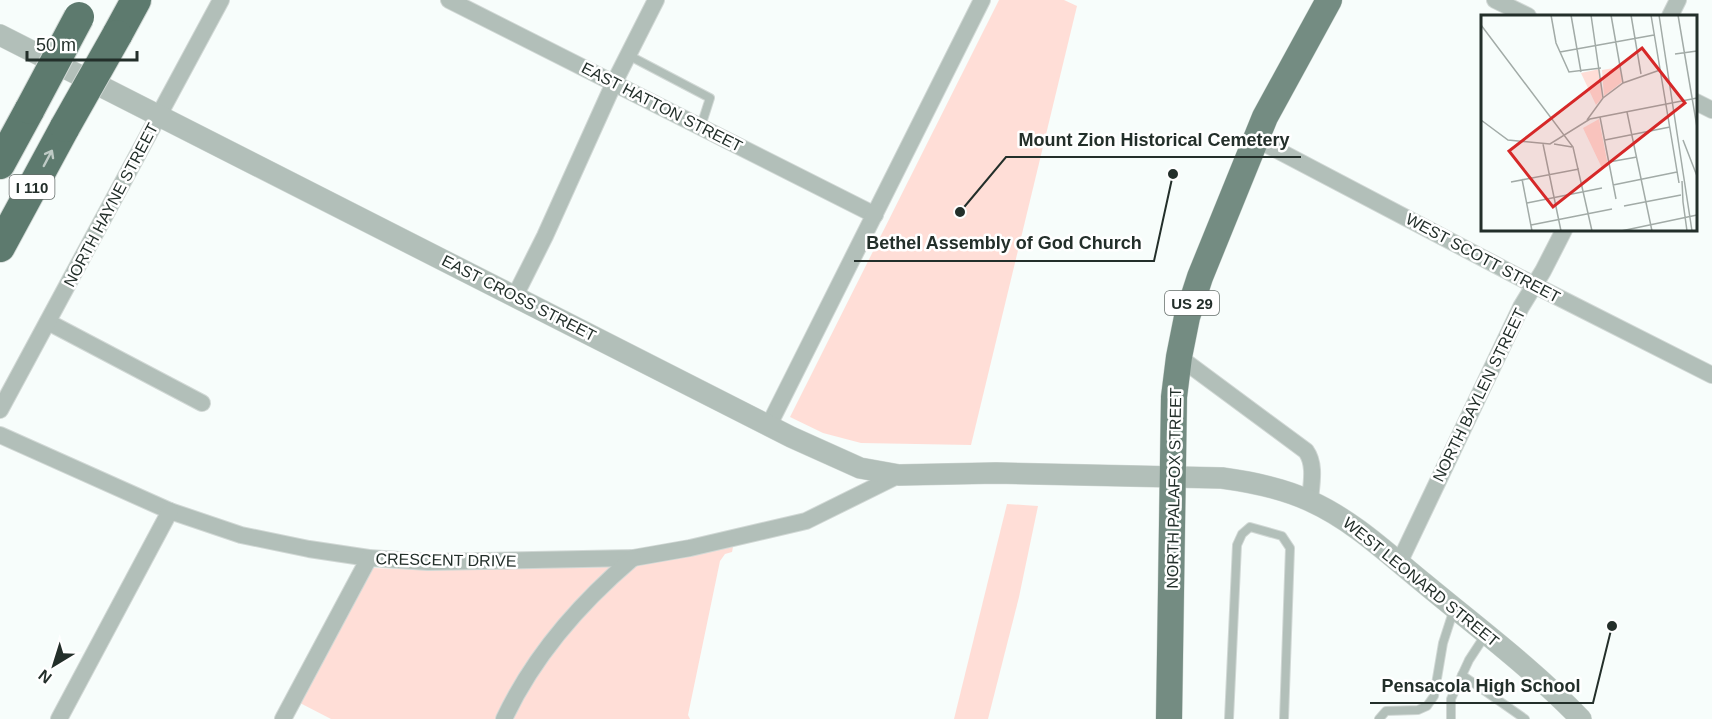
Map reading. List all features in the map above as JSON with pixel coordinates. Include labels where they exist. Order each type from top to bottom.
[{"type":"highway","name":"I 110","points":[[0,247],[136,0]]},
{"type":"highway","name":"I 110","points":[[0,164],[84,8]]},
{"type":"main road","name":"NORTH PALAFOX STREET","points":[[1169,719],[1174,397],[1187,317],[1200,277],[1265,117],[1329,0]]},
{"type":"street","name":"NORTH HAYNE STREET","points":[[0,410],[221,0]]},
{"type":"street","name":"EAST HATTON STREET","points":[[449,0],[701,126],[874,216]]},
{"type":"street","points":[[515,296],[545,236],[614,83],[656,0]]},
{"type":"street","points":[[1495,0],[1526,15]]},
{"type":"street","points":[[1670,15],[1678,0]]},
{"type":"street","points":[[769,425],[874,216],[977,2]]},
{"type":"street","name":"EAST CROSS STREET","points":[[0,35],[769,425],[860,468],[899,475],[1061,474]]},
{"type":"street","points":[[1697,103],[1712,110]]},
{"type":"street","name":"WEST SCOTT STREET","points":[[1256,139],[1534,285],[1712,375]]},
{"type":"street","name":"NORTH BAYLEN STREET","points":[[1399,563],[1521,307],[1563,231]]},
{"type":"street","points":[[48,322],[202,403]]},
{"type":"street","points":[[1179,357],[1306,452],[1311,458],[1312,465],[1310,501]]},
{"type":"street","name":"CRESCENT DRIVE","points":[[0,435],[170,512],[241,535],[369,558],[428,562],[633,558],[690,548],[806,521],[899,475]]},
{"type":"street","name":"WEST LEONARD STREET","points":[[1061,474],[1222,478],[1251,482],[1310,501],[1348,522],[1399,563],[1557,694],[1581,719]]},
{"type":"street","points":[[60,719],[170,512]]},
{"type":"street","points":[[283,719],[369,558]]},
{"type":"street","points":[[504,719],[525,680],[548,646],[577,611],[633,558]]},
{"type":"lane","points":[[628,55],[710,98],[701,126]]},
{"type":"lane","points":[[1229,719],[1237,545],[1242,534],[1250,527],[1282,536],[1290,548],[1284,719]]},
{"type":"lane","points":[[1379,719],[1386,711],[1418,711],[1426,706],[1434,696],[1443,643],[1455,609]]},
{"type":"lane","points":[[1450,719],[1451,699],[1469,660],[1486,634]]},
{"type":"lane","points":[[1462,675],[1525,719]]},
{"type":"shaded area","points":[[999,0],[1064,0],[1077,6],[971,445],[861,443],[823,433],[790,417]]},
{"type":"shaded area","points":[[1007,504],[1038,506],[1019,597],[988,719],[954,719]]},
{"type":"shaded area","points":[[733,547],[732,552],[725,554],[720,561],[688,715],[690,719],[512,719],[554,650],[582,616],[636,566]]},
{"type":"shaded area","points":[[611,567],[577,600],[546,637],[519,677],[496,719],[331,719],[300,703],[373,568],[426,570]]},
{"type":"place","name":"Bethel Assembly of God Church","points":[[1173,174]]},
{"type":"place","name":"Mount Zion Historical Cemetery","points":[[960,212]]},
{"type":"place","name":"Pensacola High School","points":[[1612,626]]}]
